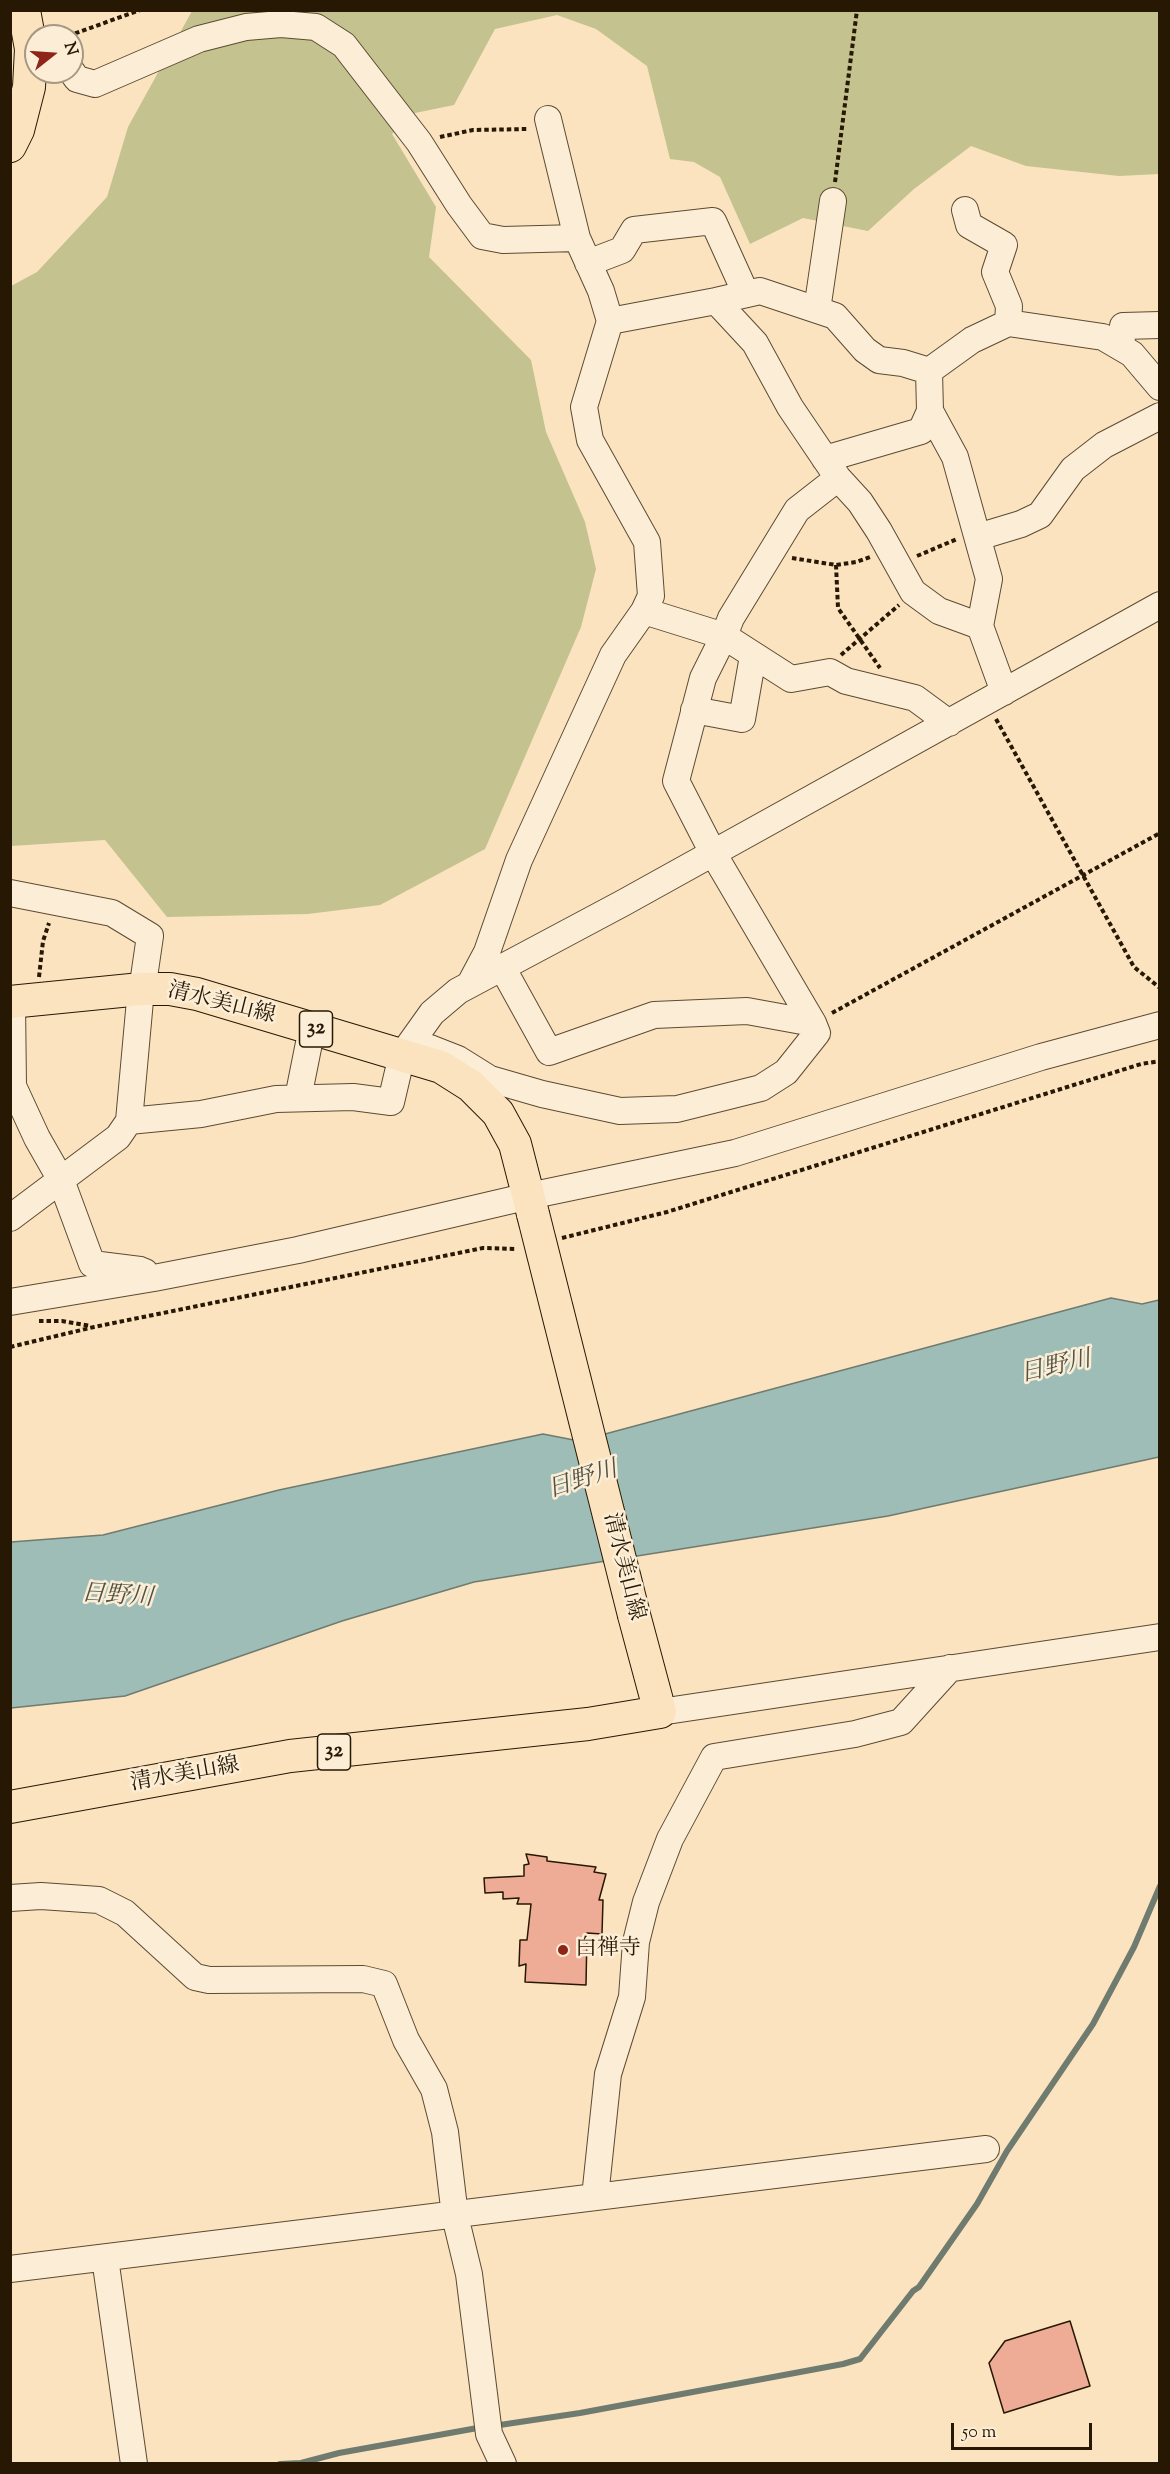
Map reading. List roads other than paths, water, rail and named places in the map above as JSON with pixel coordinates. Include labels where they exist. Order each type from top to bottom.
[{"type":"main road","points":[[10,146],[18,130],[29,84]]},
{"type":"main road","name":"清水美山線","points":[[10,1807],[290,1756],[588,1724],[660,1712],[515,1144],[498,1113],[471,1086],[441,1067],[197,994],[142,987],[11,1002]]},
{"type":"street","points":[[84,81],[95,84],[199,39],[246,27],[281,24],[316,27],[344,45],[419,142],[459,205],[482,236],[503,240],[577,238]]},
{"type":"street","points":[[470,984],[487,952],[519,861],[613,654],[644,611],[651,596],[647,542],[590,440],[584,407],[610,321],[601,291],[577,238],[549,124]]},
{"type":"street","points":[[817,310],[833,201]]},
{"type":"street","points":[[965,210],[969,225],[1004,245],[995,272],[1009,306],[1008,323]]},
{"type":"street","points":[[588,263],[622,250],[634,231],[713,221],[746,294]]},
{"type":"street","points":[[610,321],[760,291],[835,316],[865,350],[879,360],[903,363],[929,371]]},
{"type":"street","points":[[716,301],[754,344],[790,407],[832,468],[860,502],[913,592],[939,611],[980,626]]},
{"type":"street","points":[[929,371],[972,340],[1008,323],[1103,337],[1132,354],[1160,387]]},
{"type":"street","points":[[1121,347],[1123,326],[1160,325]]},
{"type":"street","points":[[402,1055],[430,1048],[458,1059],[490,1078],[542,1094],[620,1111],[677,1109],[761,1088],[786,1072],[817,1033],[713,853],[676,781],[703,678],[731,618],[771,552],[797,510],[832,468],[921,431],[930,411],[929,371]]},
{"type":"street","points":[[930,411],[955,457],[989,579],[980,626],[996,697]]},
{"type":"street","points":[[978,537],[1021,524],[1040,515],[1073,469],[1104,444],[1160,416]]},
{"type":"street","points":[[129,1121],[201,1114],[276,1099],[353,1097],[391,1102],[402,1055],[432,1013],[458,991],[713,853],[1160,605]]},
{"type":"street","points":[[644,611],[724,636],[791,679],[830,672],[846,681],[915,698],[949,723]]},
{"type":"street","points":[[694,710],[742,719],[753,656]]},
{"type":"street","points":[[10,893],[112,913],[150,936],[142,987],[129,1121],[118,1137],[10,1218]]},
{"type":"street","points":[[502,967],[549,1052],[654,1016],[747,1011],[813,1023]]},
{"type":"street","points":[[11,1002],[12,1086],[37,1138],[61,1180],[92,1264],[140,1270],[154,1278]]},
{"type":"street","points":[[10,1302],[154,1278],[531,1205],[735,1153],[1041,1057],[1160,1025]]},
{"type":"street","points":[[298,1098],[312,1028]]},
{"type":"street","points":[[660,1712],[1160,1637]]},
{"type":"street","points":[[595,2198],[608,2074],[632,1997],[636,1942],[646,1902],[670,1839],[714,1756],[855,1734],[900,1722],[950,1668]]},
{"type":"street","points":[[10,1898],[41,1896],[99,1900],[125,1913],[195,1977],[209,1980],[363,1979],[384,1984],[406,2040],[434,2088],[445,2132],[455,2216],[469,2274],[489,2434],[503,2463]]},
{"type":"street","points":[[10,2269],[986,2149]]},
{"type":"street","points":[[105,2258],[134,2463]]},
{"type":"water","name":"日野川","points":[[1111,1298],[1142,1304],[1159,1300],[1159,1457],[888,1516],[474,1582],[342,1621],[125,1696],[11,1708],[11,1542],[103,1535],[279,1490],[543,1434],[579,1441]]},
{"type":"waterway","points":[[493,2426],[580,2413],[860,2359],[913,2291],[919,2287],[977,2204],[1007,2151],[1093,2024],[1134,1947],[1160,1886]]},
{"type":"waterway","points":[[280,2464],[301,2463],[339,2453],[483,2427]]},
{"type":"place","name":"白禅寺","points":[[563,1950]]}]
